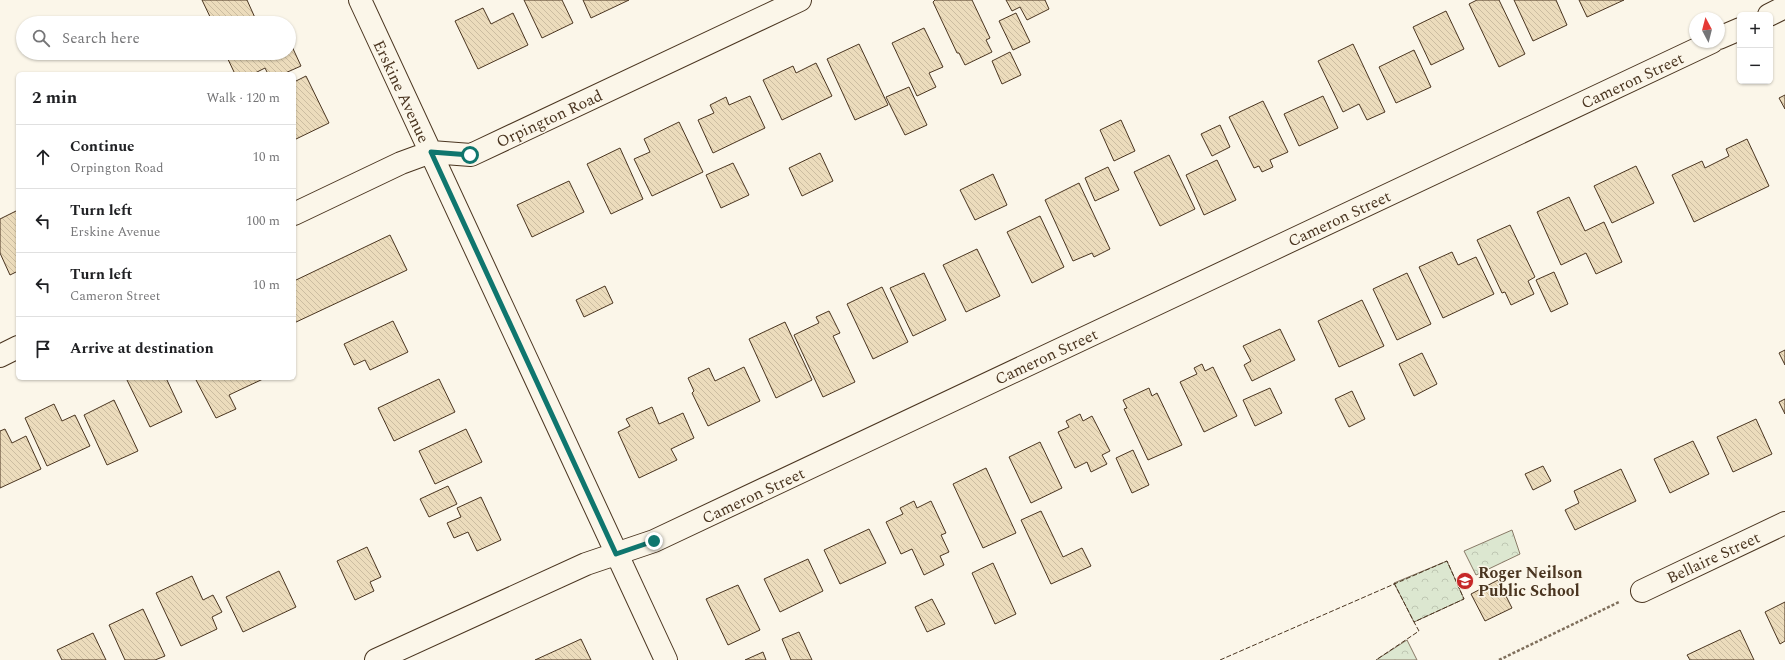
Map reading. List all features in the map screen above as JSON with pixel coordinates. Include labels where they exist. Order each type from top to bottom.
[{"type":"street","name":"Erskine Avenue","points":[[360,0],[666,660]]},
{"type":"street","name":"Orpington Road","points":[[296,213],[401,163],[431,152],[470,155],[800,0]]},
{"type":"street","points":[[1773,13],[1785,7]]},
{"type":"street","points":[[1725,35],[1737,30]]},
{"type":"street","name":"Cameron Street","points":[[376,660],[586,564],[654,541],[1699,48]]},
{"type":"street","points":[[0,356],[16,348]]},
{"type":"street","name":"Bellaire Street","points":[[1642,591],[1785,523]]},
{"type":"path","points":[[1499,660],[1642,591]]},
{"type":"green space","points":[[1512,530],[1520,554],[1476,575],[1464,551]]},
{"type":"green space","points":[[1447,561],[1464,599],[1414,622],[1394,583]]},
{"type":"green space","points":[[1407,640],[1417,660],[1376,660]]},
{"type":"building","points":[[202,0],[247,0],[254,16],[210,16]]},
{"type":"building","points":[[524,0],[562,0],[573,23],[542,38]]},
{"type":"building","points":[[583,0],[629,0],[591,18]]},
{"type":"building","points":[[935,0],[972,0],[990,38],[986,40],[992,52],[965,65],[959,53],[957,53],[933,2]]},
{"type":"building","points":[[1006,0],[1045,0],[1049,9],[1027,20],[1020,7],[1012,11]]},
{"type":"building","points":[[1477,0],[1499,0],[1525,54],[1499,67],[1469,4]]},
{"type":"building","points":[[1514,0],[1556,0],[1567,25],[1533,41]]},
{"type":"building","points":[[1579,0],[1624,0],[1587,17]]},
{"type":"building","points":[[483,8],[491,24],[513,13],[528,45],[478,69],[455,21]]},
{"type":"building","points":[[1446,11],[1464,49],[1431,65],[1413,27]]},
{"type":"building","points":[[1016,13],[1030,42],[1013,50],[999,21]]},
{"type":"building","points":[[924,28],[943,67],[929,73],[936,87],[917,96],[892,43]]},
{"type":"building","points":[[859,44],[888,105],[855,120],[827,59]]},
{"type":"building","points":[[1353,44],[1385,112],[1367,120],[1359,104],[1343,112],[1318,61]]},
{"type":"building","points":[[1414,50],[1431,87],[1396,103],[1379,67]]},
{"type":"building","points":[[1010,52],[1021,75],[1002,84],[992,61]]},
{"type":"building","points":[[296,55],[301,66],[288,72],[267,72],[265,68],[257,72],[234,72],[228,60],[296,60]]},
{"type":"building","points":[[816,63],[832,96],[782,120],[763,80],[793,66],[796,73]]},
{"type":"building","points":[[306,76],[329,123],[296,139],[296,81]]},
{"type":"building","points":[[909,87],[927,125],[905,135],[886,97]]},
{"type":"building","points":[[1785,95],[1785,109],[1779,98]]},
{"type":"building","points":[[750,96],[765,128],[713,153],[698,120],[714,113],[710,105],[726,97],[729,105]]},
{"type":"building","points":[[1323,96],[1338,128],[1299,146],[1284,114]]},
{"type":"building","points":[[1263,101],[1288,152],[1270,160],[1273,167],[1262,172],[1259,166],[1254,168],[1229,117]]},
{"type":"building","points":[[1121,120],[1135,151],[1114,161],[1100,130]]},
{"type":"building","points":[[679,122],[703,172],[652,196],[634,159],[650,152],[644,139]]},
{"type":"building","points":[[1220,125],[1230,147],[1212,156],[1201,134]]},
{"type":"building","points":[[1747,139],[1769,186],[1694,222],[1672,175],[1702,161],[1705,168],[1729,156],[1726,149]]},
{"type":"building","points":[[620,148],[643,199],[611,214],[587,164]]},
{"type":"building","points":[[820,153],[833,181],[802,196],[789,168]]},
{"type":"building","points":[[1169,155],[1195,209],[1160,226],[1134,172]]},
{"type":"building","points":[[1217,160],[1236,200],[1204,215],[1186,175]]},
{"type":"building","points":[[733,163],[749,195],[721,208],[706,175]]},
{"type":"building","points":[[1636,166],[1654,203],[1612,223],[1594,186]]},
{"type":"building","points":[[1108,167],[1119,190],[1095,201],[1085,178]]},
{"type":"building","points":[[993,174],[1007,205],[975,220],[960,190]]},
{"type":"building","points":[[569,181],[584,212],[532,237],[517,205]]},
{"type":"building","points":[[1079,183],[1110,249],[1094,257],[1092,253],[1073,261],[1045,200]]},
{"type":"building","points":[[1569,197],[1585,231],[1604,222],[1622,262],[1596,274],[1586,253],[1561,265],[1537,212]]},
{"type":"building","points":[[16,211],[16,272],[10,275],[0,253],[0,219]]},
{"type":"building","points":[[1040,216],[1064,267],[1032,283],[1007,232]]},
{"type":"building","points":[[1510,225],[1535,277],[1528,281],[1534,294],[1511,305],[1505,292],[1502,293],[1477,240]]},
{"type":"building","points":[[390,235],[407,270],[296,322],[296,280]]},
{"type":"building","points":[[977,249],[1000,296],[966,312],[943,265]]},
{"type":"building","points":[[1452,252],[1458,265],[1476,257],[1494,294],[1443,318],[1419,267]]},
{"type":"building","points":[[1554,272],[1568,304],[1551,312],[1536,280]]},
{"type":"building","points":[[924,273],[946,320],[913,336],[890,288]]},
{"type":"building","points":[[1407,273],[1431,324],[1397,340],[1373,289]]},
{"type":"building","points":[[605,286],[613,303],[584,317],[576,300]]},
{"type":"building","points":[[882,287],[908,342],[873,359],[847,304]]},
{"type":"building","points":[[1362,300],[1384,346],[1339,367],[1318,321]]},
{"type":"building","points":[[829,311],[840,333],[833,336],[855,382],[823,397],[794,335],[819,323],[816,317]]},
{"type":"building","points":[[393,321],[408,352],[370,370],[365,360],[354,365],[344,344]]},
{"type":"building","points":[[785,322],[812,380],[776,398],[749,339]]},
{"type":"building","points":[[1280,329],[1295,360],[1252,381],[1244,365],[1251,361],[1243,346]]},
{"type":"building","points":[[1785,350],[1785,365],[1779,353]]},
{"type":"building","points":[[1422,353],[1437,384],[1414,396],[1399,364]]},
{"type":"building","points":[[1202,364],[1205,371],[1213,367],[1237,416],[1204,432],[1180,382],[1197,374],[1194,368]]},
{"type":"building","points":[[744,367],[760,401],[708,426],[692,393],[694,391],[688,378],[709,368],[715,381]]},
{"type":"building","points":[[439,379],[455,412],[394,441],[378,408]]},
{"type":"building","points":[[127,380],[167,380],[182,412],[150,427]]},
{"type":"building","points":[[196,380],[261,380],[229,395],[236,409],[216,418]]},
{"type":"building","points":[[1149,388],[1152,396],[1157,393],[1182,445],[1148,460],[1124,409],[1127,408],[1123,400]]},
{"type":"building","points":[[1270,388],[1282,413],[1255,426],[1243,400]]},
{"type":"building","points":[[1352,391],[1365,419],[1349,427],[1335,399]]},
{"type":"building","points":[[1785,399],[1785,414],[1779,402]]},
{"type":"building","points":[[114,400],[138,451],[107,465],[84,415]]},
{"type":"building","points":[[54,404],[62,421],[75,415],[90,446],[47,466],[25,418]]},
{"type":"building","points":[[652,407],[659,424],[683,413],[694,438],[671,449],[677,460],[639,478],[618,432],[630,426],[626,419]]},
{"type":"building","points":[[1080,414],[1083,421],[1092,416],[1110,451],[1102,455],[1107,464],[1091,472],[1087,462],[1075,468],[1058,432],[1069,427],[1066,421]]},
{"type":"building","points":[[1756,419],[1772,454],[1733,472],[1717,437]]},
{"type":"building","points":[[5,429],[12,443],[26,436],[41,469],[0,488],[0,431]]},
{"type":"building","points":[[466,429],[482,462],[435,484],[419,451]]},
{"type":"building","points":[[1693,441],[1709,474],[1670,493],[1654,459]]},
{"type":"building","points":[[1040,442],[1062,488],[1031,503],[1009,457]]},
{"type":"building","points":[[1133,450],[1149,485],[1132,493],[1116,458]]},
{"type":"building","points":[[1543,466],[1551,481],[1533,490],[1525,474]]},
{"type":"building","points":[[986,468],[1016,533],[983,548],[953,484]]},
{"type":"building","points":[[1621,469],[1636,501],[1575,530],[1565,510],[1579,503],[1574,491]]},
{"type":"building","points":[[448,486],[457,504],[429,517],[420,499]]},
{"type":"building","points":[[481,497],[501,540],[477,551],[468,532],[454,538],[447,523],[461,517],[457,508]]},
{"type":"building","points":[[914,501],[917,508],[931,501],[946,533],[941,535],[949,552],[940,556],[944,565],[924,575],[912,549],[901,554],[886,522],[903,514],[900,508]]},
{"type":"building","points":[[1041,511],[1063,557],[1082,548],[1091,566],[1051,584],[1021,520]]},
{"type":"building","points":[[869,529],[886,563],[840,584],[824,550]]},
{"type":"building","points":[[367,547],[381,577],[370,582],[374,591],[355,600],[337,561]]},
{"type":"building","points":[[808,559],[823,591],[780,612],[764,579]]},
{"type":"building","points":[[993,563],[1016,614],[995,624],[972,573]]},
{"type":"building","points":[[279,571],[296,607],[243,632],[226,597]]},
{"type":"building","points":[[192,576],[203,600],[213,595],[222,612],[212,617],[217,629],[181,646],[156,593]]},
{"type":"building","points":[[1498,580],[1512,608],[1485,621],[1471,594]]},
{"type":"building","points":[[738,585],[760,630],[728,645],[706,599]]},
{"type":"building","points":[[932,599],[945,624],[927,632],[915,607]]},
{"type":"building","points":[[1785,602],[1785,641],[1780,644],[1765,612]]},
{"type":"building","points":[[143,609],[165,656],[155,660],[125,660],[109,625]]},
{"type":"building","points":[[1740,630],[1754,660],[1690,660],[1687,655]]},
{"type":"building","points":[[799,632],[812,660],[791,660],[782,639]]},
{"type":"building","points":[[93,633],[106,660],[62,660],[57,650]]},
{"type":"building","points":[[581,639],[591,660],[535,660]]},
{"type":"building","points":[[763,652],[766,660],[745,660]]},
{"type":"fence","points":[[1220,660],[1447,561],[1464,599],[1414,622],[1419,631],[1376,660]]},
{"type":"fence","points":[[1394,583],[1414,622]]},
{"type":"place","name":"Roger Neilson Public School","points":[[1465,581]]},
{"type":"route","points":[[470,155],[431,152],[616,554],[654,541]]}]
